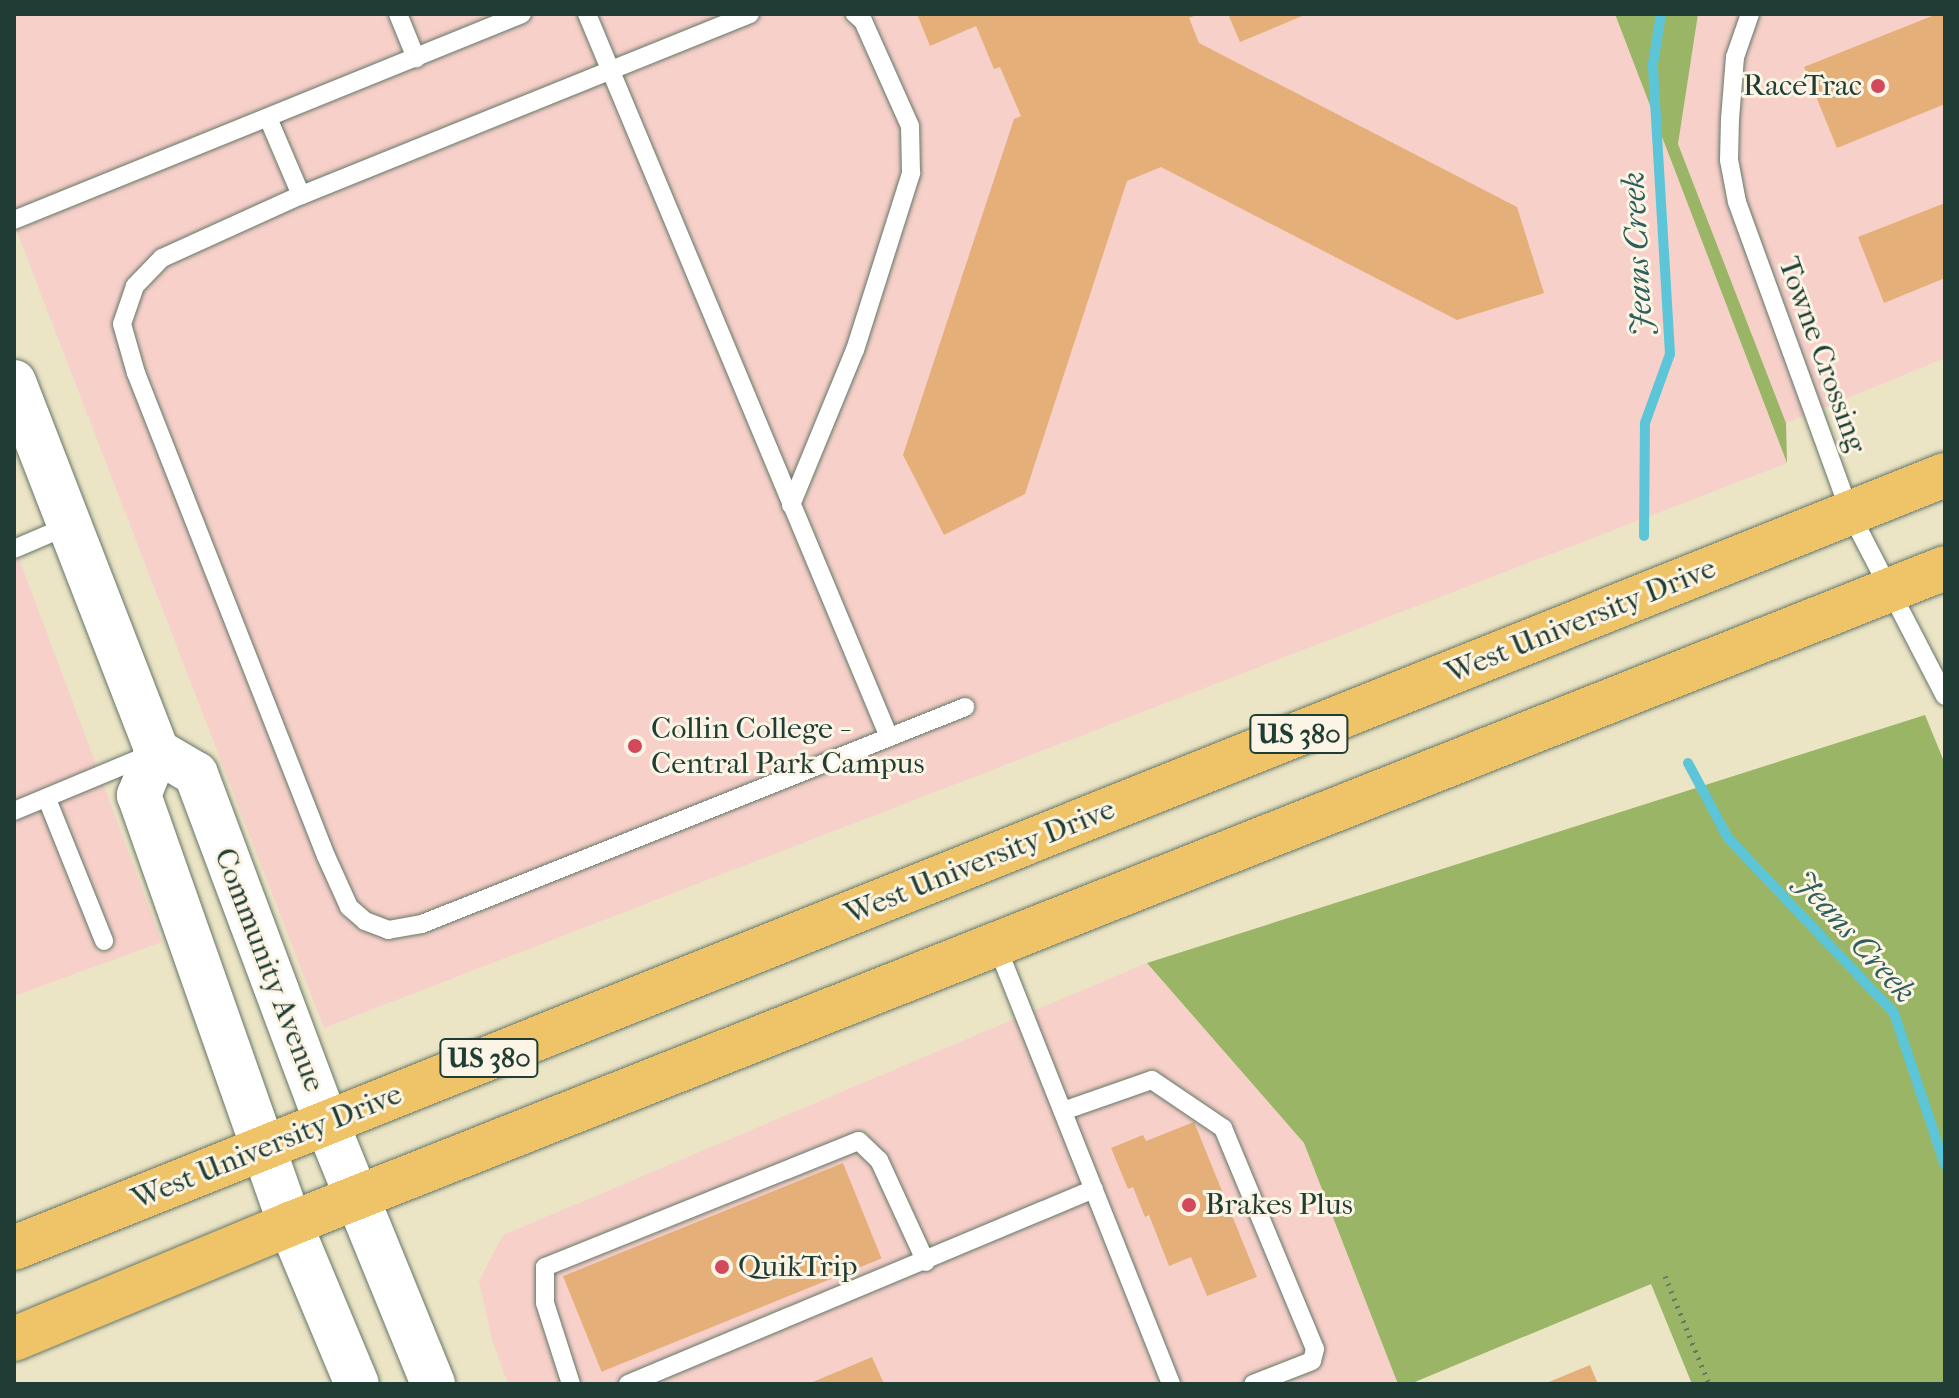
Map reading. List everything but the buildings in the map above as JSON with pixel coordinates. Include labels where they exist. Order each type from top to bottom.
[{"type":"highway","name":"West University Drive","points":[[14,1248],[1945,475]]},
{"type":"highway","name":"US 380","points":[[14,1339],[290,1224],[1945,568]]},
{"type":"street","points":[[14,382],[157,751]]},
{"type":"street","name":"Community Avenue","points":[[357,1384],[290,1224],[266,1148],[139,795],[157,751],[196,774],[327,1124],[433,1384]]},
{"type":"lane","points":[[398,14],[416,58]]},
{"type":"lane","points":[[14,220],[522,14]]},
{"type":"lane","points":[[587,14],[889,737]]},
{"type":"lane","points":[[750,14],[301,195],[162,258],[135,286],[122,324],[164,447],[326,856],[349,907],[365,921],[388,930],[422,924],[965,707]]},
{"type":"lane","points":[[791,505],[855,350],[911,173],[910,126],[863,21],[855,14]]},
{"type":"lane","name":"Towne Crossing","points":[[1750,14],[1735,57],[1730,119],[1729,160],[1737,202],[1850,513],[1945,696]]},
{"type":"lane","points":[[268,118],[301,195]]},
{"type":"lane","points":[[14,549],[70,525]]},
{"type":"lane","points":[[14,811],[157,751]]},
{"type":"lane","points":[[47,799],[104,941]]},
{"type":"lane","points":[[996,944],[1171,1384]]},
{"type":"lane","points":[[1063,1111],[1152,1080],[1223,1128],[1315,1349],[1312,1361],[1253,1384]]},
{"type":"lane","points":[[571,1384],[545,1303],[545,1267],[859,1141],[879,1160],[926,1262]]},
{"type":"lane","points":[[628,1384],[926,1262],[1094,1189]]},
{"type":"path","points":[[1665,1276],[1709,1384]]},
{"type":"shaded area","name":"Collin College - Central Park Campus","points":[[14,14],[1615,14],[1787,463],[324,1028],[14,224]]},
{"type":"shaded area","points":[[1698,14],[1945,14],[1945,358],[1786,423],[1678,144]]},
{"type":"shaded area","points":[[14,545],[162,942],[14,996]]},
{"type":"shaded area","points":[[1147,963],[1304,1143],[1398,1384],[508,1384],[492,1340],[479,1281],[503,1235]]},
{"type":"green space","points":[[1615,14],[1698,14],[1678,144],[1786,423],[1787,463]]},
{"type":"green space","points":[[1925,715],[1945,764],[1945,1384],[1692,1384],[1651,1284],[1410,1384],[1398,1384],[1304,1143],[1147,963]]},
{"type":"waterway","name":"Jeans Creek","points":[[1644,536],[1645,423],[1670,354],[1653,64],[1661,14]]},
{"type":"waterway","name":"Jeans Creek","points":[[1688,763],[1728,838],[1894,1013],[1945,1165]]},
{"type":"place","name":"RaceTrac","points":[[1878,86]]},
{"type":"place","name":"Collin College - Central Park Campus","points":[[635,746]]},
{"type":"place","name":"Brakes Plus","points":[[1189,1205]]},
{"type":"place","name":"QuikTrip","points":[[722,1267]]}]
